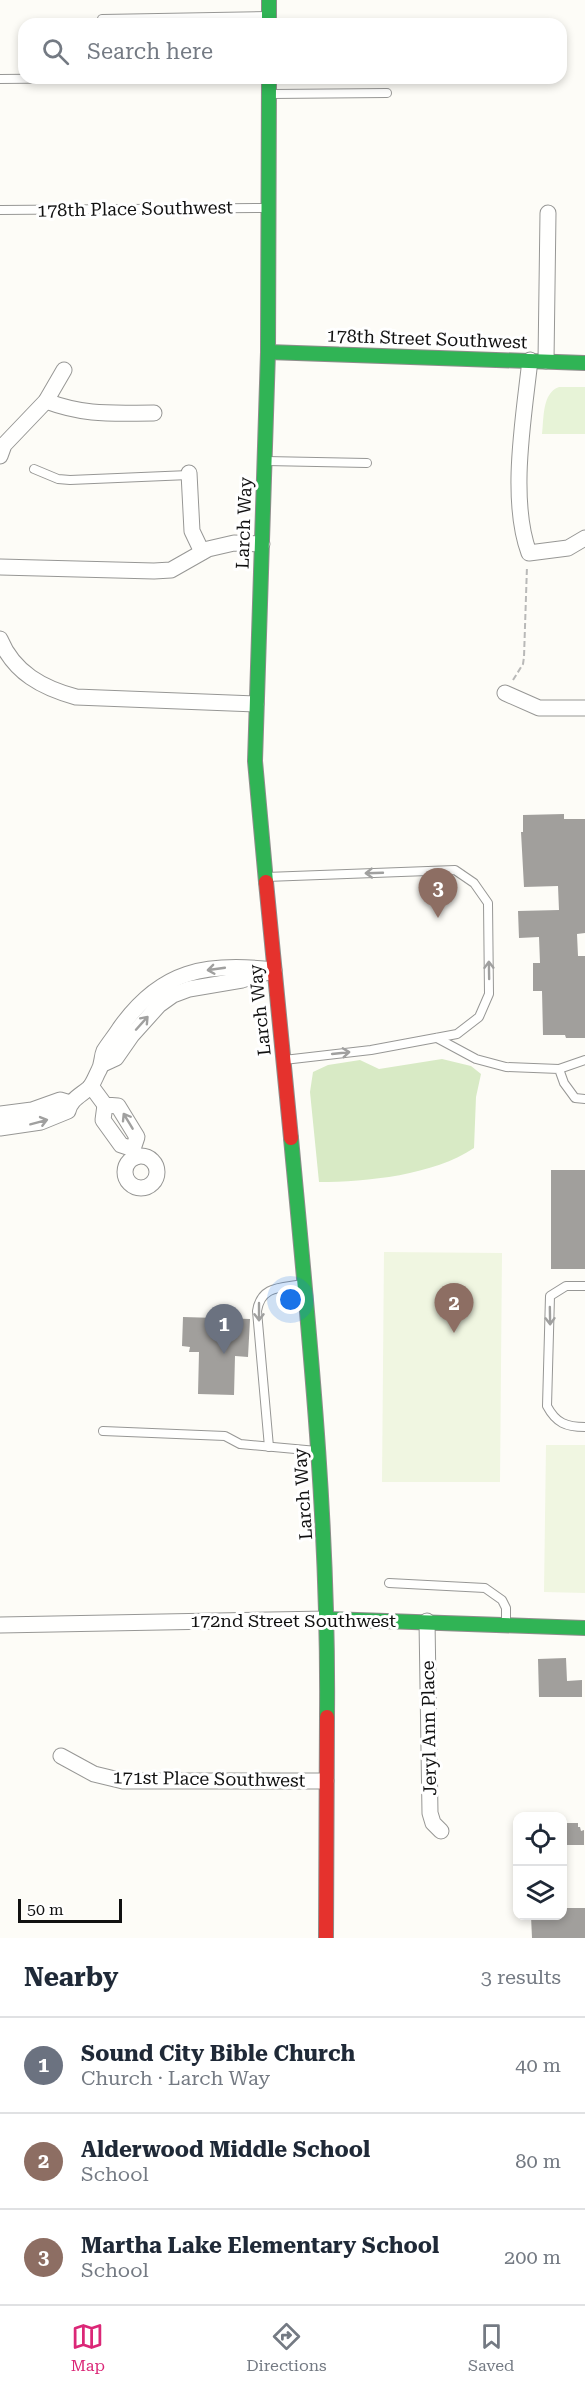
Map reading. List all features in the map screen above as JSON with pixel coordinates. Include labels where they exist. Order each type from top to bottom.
[{"type":"main road","points":[[269,0],[269,18]]},
{"type":"main road","name":"Larch Way","points":[[269,84],[268,352],[255,761],[305,1284],[318,1452],[327,1619],[326,1938]]},
{"type":"main road","name":"178th Street Southwest","points":[[268,352],[585,363]]},
{"type":"main road","name":"172nd Street Southwest","points":[[327,1619],[585,1628]]},
{"type":"street","points":[[546,361],[548,213]]},
{"type":"street","points":[[530,360],[519,459],[522,534],[529,553],[568,548],[585,538]]},
{"type":"street","points":[[0,456],[4,445],[46,401],[64,370]]},
{"type":"street","points":[[46,401],[71,411],[104,414],[154,412]]},
{"type":"street","points":[[189,474],[192,531],[202,552]]},
{"type":"street","points":[[0,567],[154,572],[171,570],[202,552],[234,543],[262,544]]},
{"type":"street","points":[[0,641],[14,662],[36,682],[76,697],[256,704]]},
{"type":"street","points":[[505,693],[540,708],[585,708]]},
{"type":"street","points":[[0,1128],[41,1122],[68,1111],[70,1103],[91,1086],[103,1064],[116,1058],[132,1035],[159,1005],[173,995],[189,989],[242,980],[274,970]]},
{"type":"street","points":[[91,1086],[105,1105],[103,1120],[121,1145],[134,1153],[137,1137],[125,1115],[118,1106],[105,1105]]},
{"type":"street","points":[[0,1114],[32,1110],[60,1100],[70,1103]]},
{"type":"street","name":"172nd Street Southwest","points":[[0,1625],[327,1619]]},
{"type":"street","name":"Jeryl Ann Place","points":[[427,1621],[430,1813],[433,1823],[441,1831]]},
{"type":"street","name":"171st Place Southwest","points":[[62,1756],[94,1774],[123,1781],[326,1781]]},
{"type":"lane","points":[[0,80],[18,80]]},
{"type":"lane","points":[[269,94],[387,93]]},
{"type":"lane","name":"178th Place Southwest","points":[[0,210],[270,208]]},
{"type":"lane","points":[[264,461],[367,463]]},
{"type":"lane","points":[[34,470],[58,479],[70,480],[189,474]]},
{"type":"lane","points":[[266,877],[455,870],[474,883],[488,903],[489,994],[479,1017],[457,1034],[371,1050],[283,1060]]},
{"type":"lane","points":[[437,1038],[476,1059],[506,1067],[559,1069],[585,1060]]},
{"type":"lane","points":[[559,1069],[564,1083],[575,1098],[585,1099]]},
{"type":"lane","points":[[269,1447],[257,1311],[259,1301],[264,1293],[305,1284]]},
{"type":"lane","points":[[585,1286],[566,1286],[550,1296],[547,1406],[554,1418],[569,1426],[585,1426]]},
{"type":"lane","points":[[103,1431],[225,1436],[240,1444],[318,1452]]},
{"type":"lane","points":[[389,1583],[485,1588],[502,1600],[506,1608],[506,1624]]},
{"type":"path","points":[[505,693],[523,664],[525,574],[529,553]]},
{"type":"green space","points":[[559,387],[585,387],[585,434],[542,434],[547,400],[553,390]]},
{"type":"green space","points":[[442,1059],[471,1066],[481,1074],[476,1097],[474,1148],[440,1165],[420,1171],[379,1178],[319,1182],[310,1092],[313,1072],[328,1065],[360,1060],[379,1069]]},
{"type":"green space","points":[[384,1252],[502,1253],[500,1482],[382,1482]]},
{"type":"green space","points":[[546,1445],[585,1445],[585,1593],[544,1592]]},
{"type":"building","points":[[564,814],[564,819],[585,819],[585,933],[577,934],[578,956],[585,956],[585,1038],[543,1035],[542,991],[533,991],[533,963],[540,963],[539,937],[519,938],[518,911],[559,910],[558,886],[524,887],[521,832],[523,832],[523,815]]},
{"type":"building","points":[[551,1170],[585,1170],[585,1269],[551,1269]]},
{"type":"building","points":[[183,1317],[250,1319],[248,1357],[235,1356],[234,1395],[198,1394],[199,1352],[189,1352],[190,1347],[182,1346]]},
{"type":"building","points":[[566,1658],[567,1681],[582,1680],[582,1697],[539,1697],[538,1659]]},
{"type":"building","points":[[567,1823],[578,1823],[581,1831],[584,1830],[584,1845],[567,1845]]},
{"type":"building","points":[[567,1908],[585,1908],[585,1938],[532,1938],[531,1920],[567,1920]]},
{"type":"traffic: fast","points":[[269,0],[269,18]]},
{"type":"traffic: fast","points":[[266,882],[255,761],[268,352],[269,84]]},
{"type":"traffic: fast","points":[[268,352],[585,363]]},
{"type":"traffic: fast","points":[[291,1138],[311,1355],[321,1499],[327,1644],[327,1717]]},
{"type":"traffic: fast","points":[[328,1619],[585,1628]]},
{"type":"traffic: jam","points":[[266,882],[291,1138]]},
{"type":"traffic: jam","points":[[326,1938],[327,1717]]},
{"type":"place","name":"Martha Lake Elementary School","points":[[438,918]]},
{"type":"place","name":"Alderwood Middle School","points":[[454,1333]]},
{"type":"place","name":"Sound City Bible Church","points":[[224,1354]]}]
